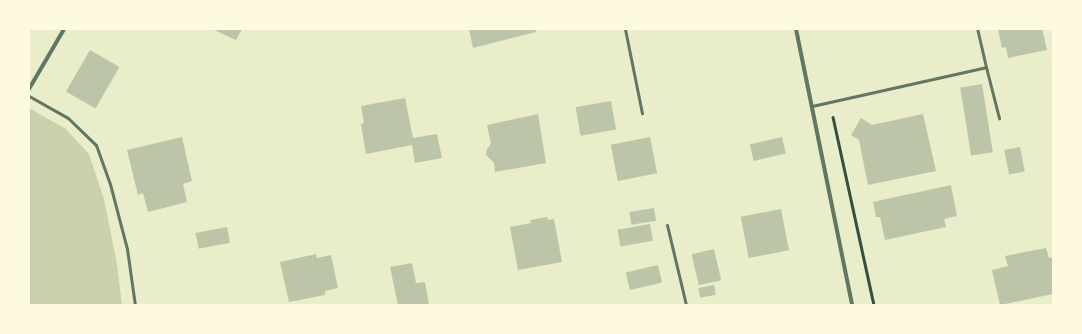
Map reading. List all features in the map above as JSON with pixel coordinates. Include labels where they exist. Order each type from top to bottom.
[{"type":"street","points":[[29,89],[64,29]]},
{"type":"street","points":[[796,29],[852,305]]},
{"type":"lane","points":[[625,29],[642,113]]},
{"type":"lane","points":[[976,29],[999,118]]},
{"type":"lane","points":[[812,106],[986,67]]},
{"type":"lane","points":[[29,96],[68,118],[96,145],[110,184],[127,249],[135,305]]},
{"type":"lane","points":[[667,225],[686,305]]},
{"type":"path","points":[[830,102],[874,305]]},
{"type":"green space","points":[[29,108],[66,129],[89,154],[104,199],[117,264],[122,305],[29,305]]},
{"type":"building","points":[[212,29],[242,29],[236,40]]},
{"type":"building","points":[[469,29],[535,29],[536,32],[473,48]]},
{"type":"building","points":[[998,29],[1042,29],[1047,50],[1008,58],[1006,47],[1002,48]]},
{"type":"building","points":[[90,50],[119,67],[95,109],[66,92]]},
{"type":"building","points":[[982,84],[993,152],[971,156],[960,87]]},
{"type":"building","points":[[405,98],[413,138],[437,134],[442,158],[415,163],[412,145],[366,154],[361,124],[364,123],[361,106]]},
{"type":"building","points":[[611,101],[616,130],[581,136],[576,107]]},
{"type":"building","points":[[538,114],[546,163],[495,172],[494,163],[486,155],[487,149],[491,144],[487,125]]},
{"type":"building","points":[[923,114],[936,171],[868,185],[859,140],[851,135],[861,118],[872,125]]},
{"type":"building","points":[[182,137],[192,181],[183,184],[187,202],[148,212],[143,193],[138,195],[127,150]]},
{"type":"building","points":[[650,137],[657,173],[618,181],[611,145]]},
{"type":"building","points":[[782,137],[786,154],[754,161],[750,144]]},
{"type":"building","points":[[1020,147],[1025,172],[1009,175],[1004,150]]},
{"type":"building","points":[[951,185],[957,216],[944,219],[946,227],[885,240],[880,217],[876,217],[873,202]]},
{"type":"building","points":[[654,208],[656,221],[631,225],[629,212]]},
{"type":"building","points":[[781,209],[789,250],[749,258],[741,217]]},
{"type":"building","points":[[547,217],[548,220],[554,219],[562,262],[518,270],[510,227],[531,223],[530,220]]},
{"type":"building","points":[[650,224],[653,241],[620,246],[618,230]]},
{"type":"building","points":[[227,227],[230,243],[199,249],[196,233]]},
{"type":"building","points":[[1046,248],[1049,258],[1053,257],[1053,294],[1000,305],[992,270],[1008,266],[1005,256]]},
{"type":"building","points":[[714,249],[721,280],[699,285],[692,254]]},
{"type":"building","points":[[316,254],[317,258],[331,255],[338,288],[325,291],[325,295],[289,302],[280,262]]},
{"type":"building","points":[[412,263],[416,283],[425,282],[429,305],[398,305],[390,267]]},
{"type":"building","points":[[658,265],[662,283],[630,290],[626,272]]},
{"type":"building","points":[[714,285],[716,295],[700,298],[698,288]]}]
